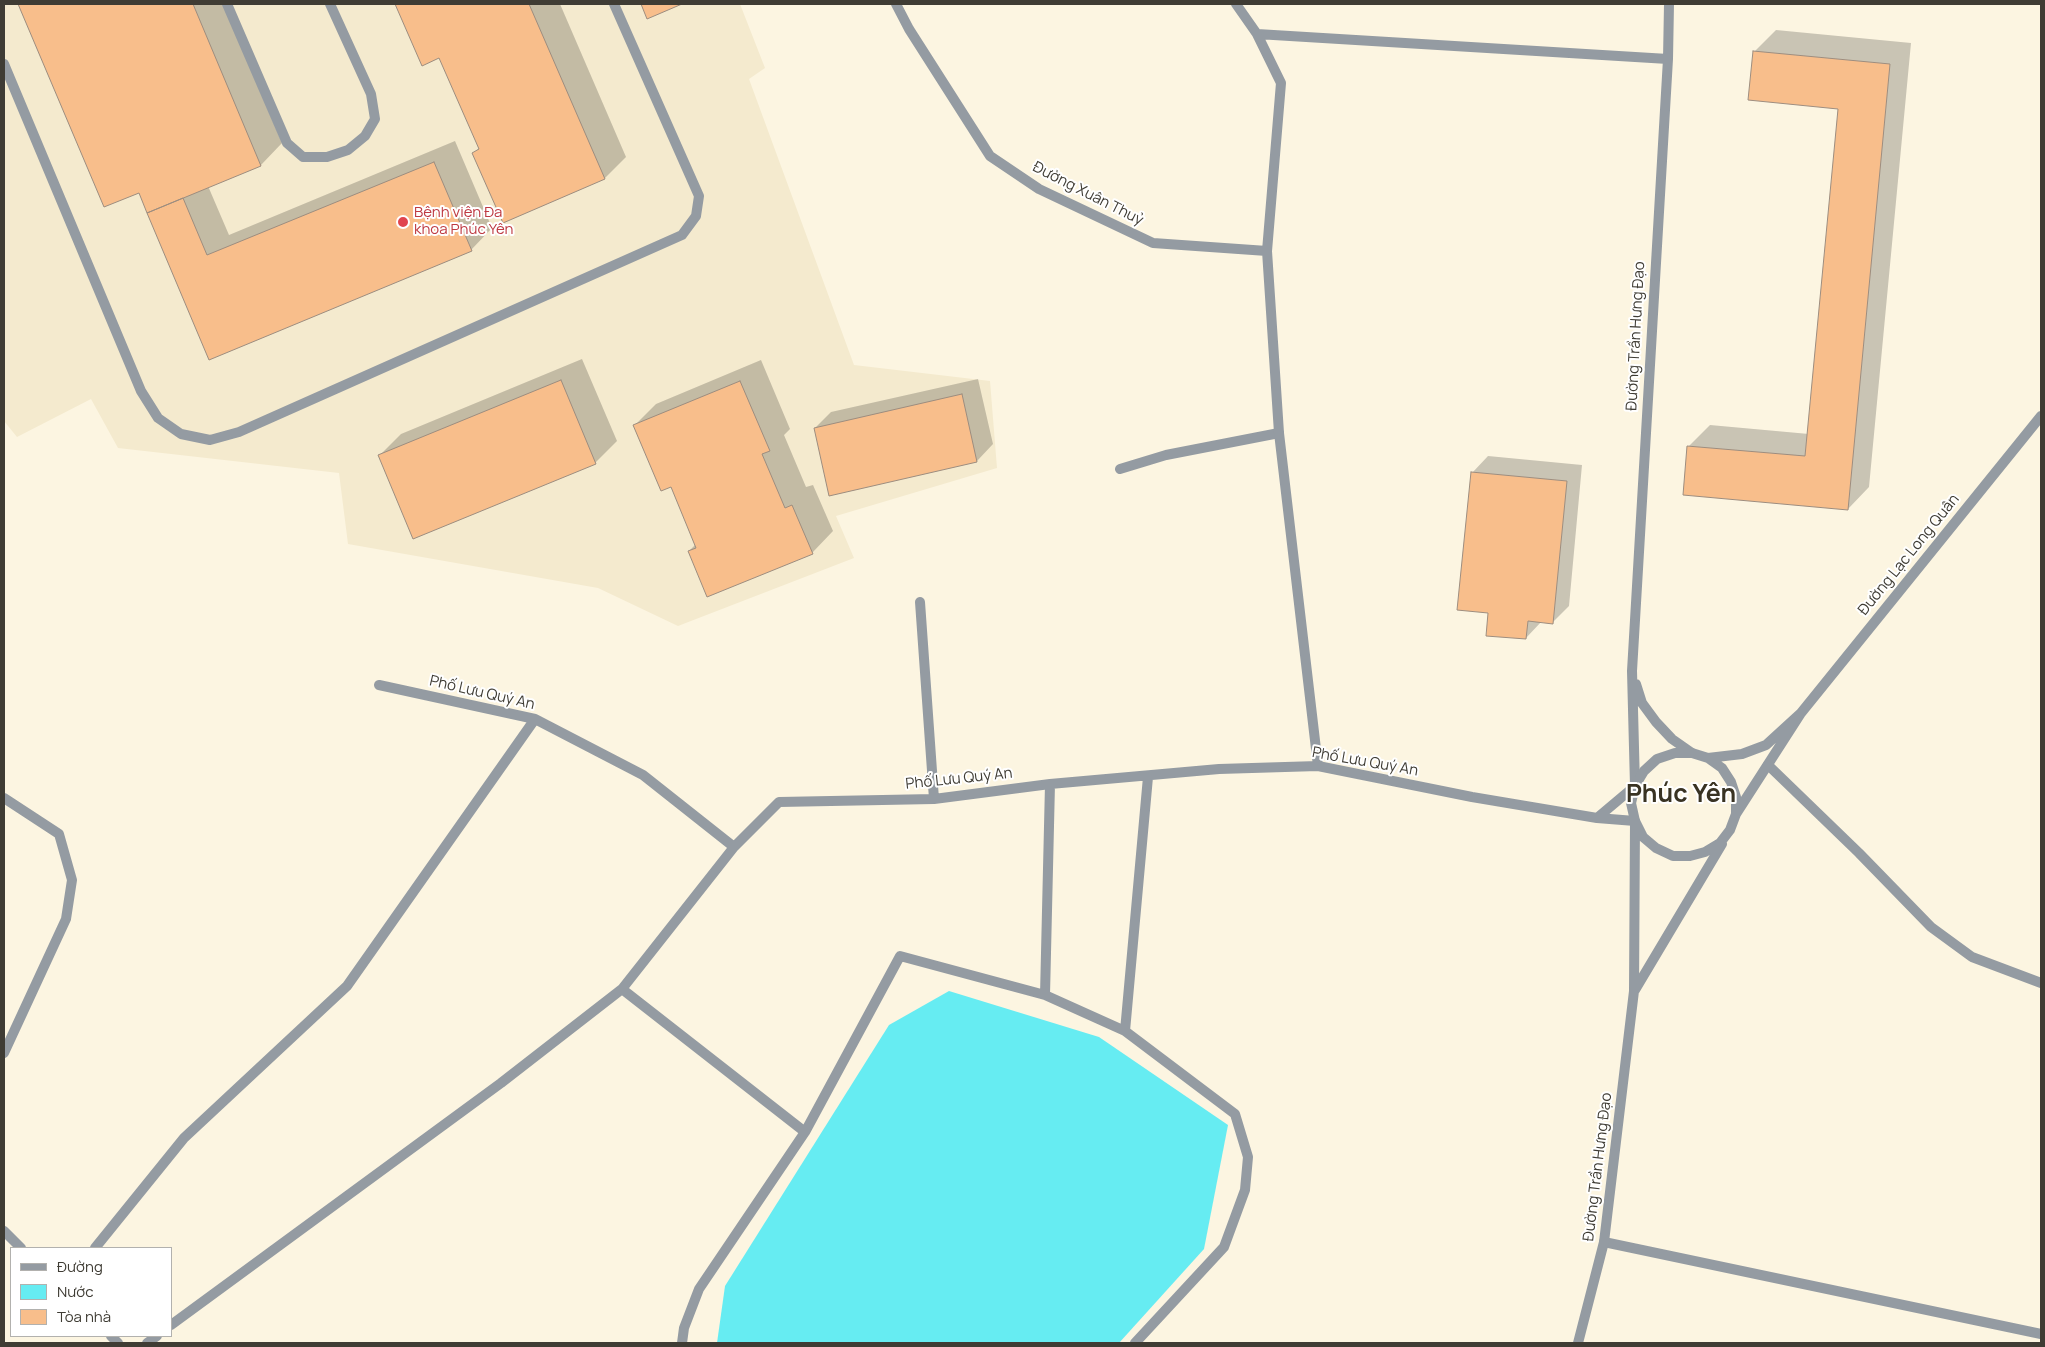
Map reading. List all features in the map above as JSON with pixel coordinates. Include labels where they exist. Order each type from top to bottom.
[{"type":"street","points":[[227,4],[287,143],[303,157],[327,158],[348,150],[365,136],[375,119],[371,94],[330,4]]},
{"type":"street","points":[[4,64],[142,391],[158,418],[181,434],[210,440],[239,432],[682,235],[696,216],[699,196],[614,4]]},
{"type":"street","name":"Đường Xuân Thuỷ","points":[[896,4],[909,29],[990,156],[1039,190],[1153,243],[1267,251]]},
{"type":"street","points":[[1236,4],[1257,34],[1281,83],[1267,251],[1279,433],[1318,766]]},
{"type":"street","name":"Đường Trần Hưng Đạo","points":[[1635,786],[1632,671],[1668,59],[1669,4]]},
{"type":"street","points":[[1257,34],[1668,59]]},
{"type":"street","name":"Đường Lạc Long Quân","points":[[1801,713],[2041,416]]},
{"type":"street","points":[[1120,468],[1166,455],[1279,433]]},
{"type":"street","points":[[920,602],[934,799]]},
{"type":"street","points":[[1632,671],[1642,703],[1672,739],[1692,753]]},
{"type":"street","name":"Phố Lưu Quý An","points":[[379,685],[535,719],[643,775],[734,847],[778,802],[934,799],[1050,784],[1219,770],[1318,766],[1597,818],[1635,821]]},
{"type":"street","points":[[1708,758],[1742,754],[1766,744],[1801,713]]},
{"type":"street","points":[[1634,991],[1730,830],[1736,814],[1801,713]]},
{"type":"street","points":[[96,1247],[184,1138],[347,986],[535,719]]},
{"type":"street","points":[[1597,818],[1635,786],[1644,771],[1658,759],[1675,753],[1692,753],[1708,758],[1722,768],[1731,782],[1736,798],[1736,814]]},
{"type":"street","points":[[1768,765],[1859,853],[1931,928],[1972,957],[2041,983]]},
{"type":"street","points":[[1125,1031],[1148,777]]},
{"type":"street","points":[[1045,995],[1050,784]]},
{"type":"street","points":[[1635,786],[1632,803],[1635,821],[1643,837],[1656,848],[1673,856],[1690,856],[1706,852],[1720,843],[1730,830]]},
{"type":"street","points":[[4,798],[59,834],[72,880],[66,919],[4,1053]]},
{"type":"street","name":"Đường Trần Hưng Đạo","points":[[1578,1343],[1604,1242],[1634,991],[1635,821]]},
{"type":"street","points":[[172,1324],[500,1083],[622,990],[734,847]]},
{"type":"street","points":[[682,1343],[684,1328],[699,1288],[805,1132],[900,956],[1045,995],[1125,1031],[1235,1114],[1248,1156],[1245,1190],[1224,1246],[1135,1343]]},
{"type":"street","points":[[622,990],[805,1132]]},
{"type":"street","points":[[4,1231],[20,1247]]},
{"type":"street","points":[[1604,1242],[2041,1334]]},
{"type":"shaded area","name":"Bệnh viện Đa khoa Phúc Yên","points":[[4,4],[740,4],[765,68],[749,79],[854,365],[990,381],[997,468],[836,516],[854,558],[678,626],[598,588],[348,544],[339,473],[118,448],[91,399],[17,437],[4,421]]},
{"type":"water","points":[[949,991],[1099,1037],[1228,1125],[1204,1249],[1119,1343],[717,1343],[725,1286],[889,1025]]},
{"type":"building","points":[[18,4],[193,4],[261,166],[147,213],[139,193],[104,207]]},
{"type":"building","points":[[395,4],[529,4],[605,179],[503,223],[472,153],[479,149],[439,58],[422,66]]},
{"type":"building","points":[[641,4],[682,4],[647,19]]},
{"type":"building","points":[[1753,51],[1890,64],[1848,510],[1683,495],[1687,446],[1805,456],[1838,109],[1748,100]]},
{"type":"building","points":[[434,162],[472,251],[209,360],[147,213],[183,198],[207,255]]},
{"type":"building","points":[[561,380],[596,464],[413,539],[378,455]]},
{"type":"building","points":[[740,381],[770,451],[762,454],[785,508],[792,505],[813,554],[707,597],[688,551],[696,548],[671,487],[661,491],[633,425]]},
{"type":"building","points":[[962,394],[977,462],[829,496],[814,428]]},
{"type":"building","points":[[1471,472],[1567,481],[1553,624],[1528,621],[1526,639],[1486,636],[1488,613],[1457,610]]},
{"type":"place","name":"Bệnh viện Đa khoa Phúc Yên","points":[[403,222]]},
{"type":"district","name":"Phúc Yên","points":[[1681,795]]}]
